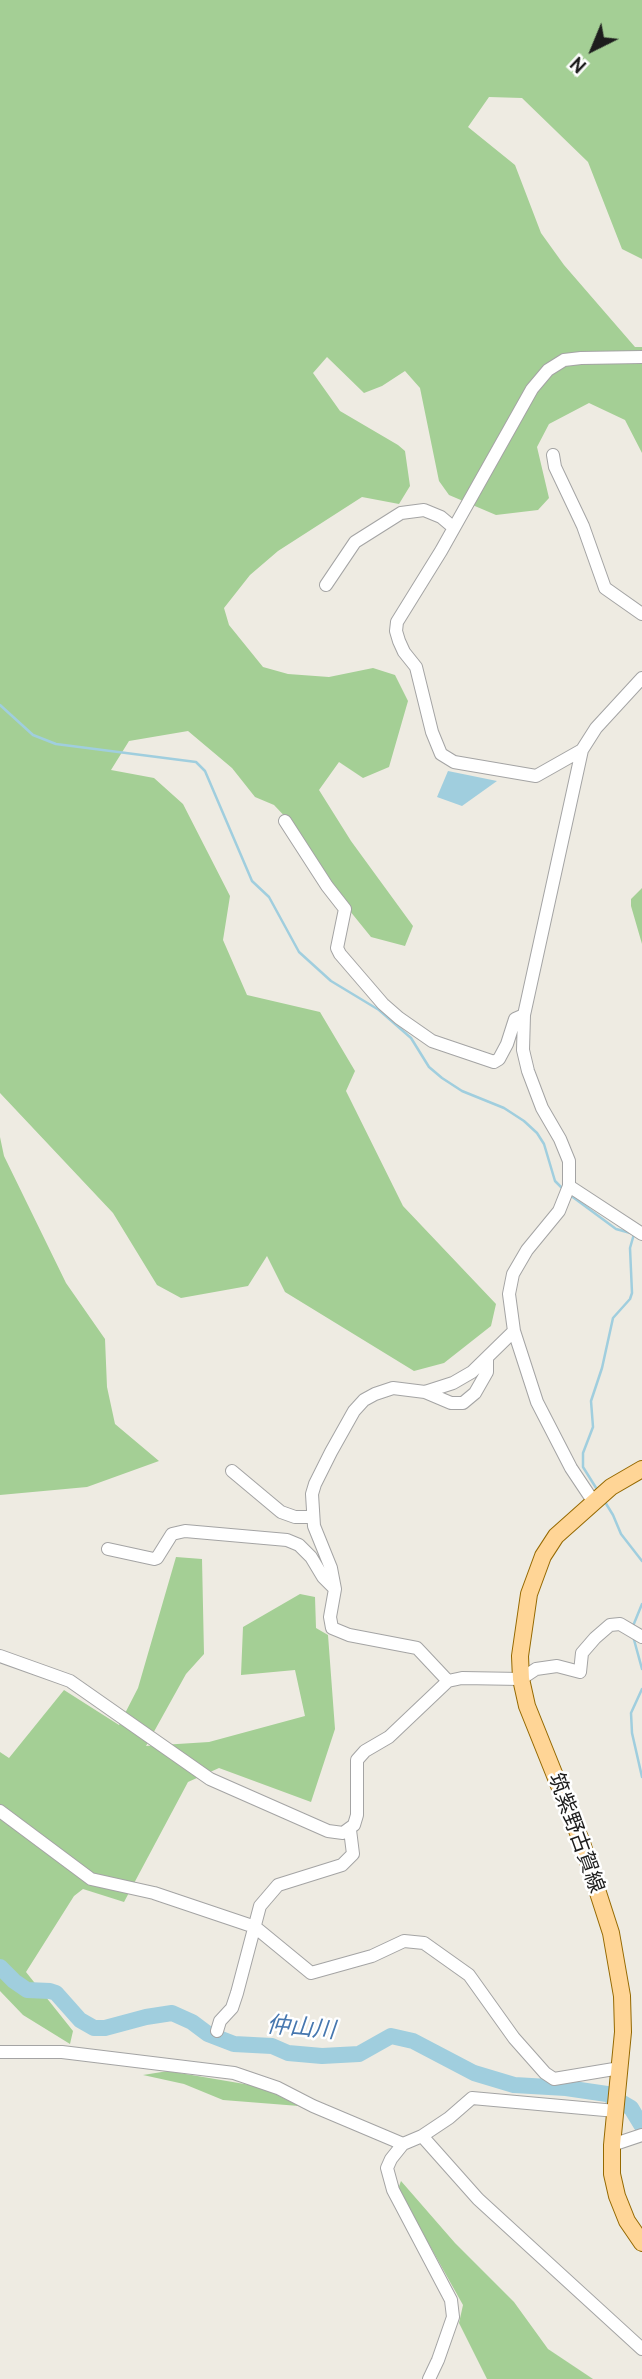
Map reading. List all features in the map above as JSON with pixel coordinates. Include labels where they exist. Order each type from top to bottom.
[{"type":"main road","name":"筑紫野古賀線","points":[[642,1469],[593,1501],[556,1536],[543,1556],[528,1594],[520,1656],[521,1679],[527,1706],[582,1843],[611,1933],[622,1996],[620,2072],[612,2145],[612,2174],[627,2221],[642,2243]]},
{"type":"street","points":[[582,750],[536,776],[454,762],[441,754],[436,746],[416,667],[404,652],[396,631],[397,622],[454,528],[532,389],[548,370],[564,360],[642,357]]},
{"type":"street","points":[[553,455],[555,467],[575,507],[605,588],[642,614]]},
{"type":"street","points":[[326,585],[355,542],[401,513],[424,510],[441,517],[454,528]]},
{"type":"street","points":[[593,1501],[537,1402],[514,1331],[509,1294],[513,1274],[527,1250],[559,1211],[569,1186],[569,1161],[561,1139],[542,1108],[528,1071],[523,1050],[524,1015],[582,750],[596,727],[642,678]]},
{"type":"street","points":[[285,821],[345,909],[337,947],[340,954],[383,1004],[399,1018],[432,1041],[494,1062],[499,1059],[507,1044],[515,1019],[524,1015]]},
{"type":"street","points":[[569,1186],[642,1234]]},
{"type":"street","points":[[425,1392],[453,1383],[472,1372],[514,1331]]},
{"type":"street","points":[[448,1681],[417,1648],[349,1636],[332,1628],[330,1617],[335,1589],[313,1517],[314,1484],[354,1410],[364,1400],[393,1388],[425,1392],[451,1403],[463,1403],[475,1393],[487,1371],[487,1358]]},
{"type":"street","points":[[232,1471],[281,1513],[295,1517],[313,1517]]},
{"type":"street","points":[[108,1549],[154,1559],[172,1534],[185,1531],[287,1540],[299,1545],[311,1557],[323,1577],[335,1589]]},
{"type":"street","points":[[0,1656],[70,1681],[210,1779],[328,1831],[343,1833],[354,1825],[357,1815],[358,1760],[365,1751],[389,1737],[448,1681],[462,1678],[521,1679],[536,1669],[557,1666],[580,1672],[582,1653],[610,1625],[620,1623],[642,1637]]},
{"type":"street","points":[[0,1811],[91,1878],[154,1893],[255,1927],[311,1973],[372,1956],[404,1941],[424,1942],[469,1975],[514,2038],[545,2073],[554,2079],[620,2072]]},
{"type":"street","points":[[217,2031],[220,2021],[232,2008],[260,1906],[278,1885],[342,1865],[353,1854],[350,1830]]},
{"type":"street","points":[[0,2052],[62,2052],[234,2073],[278,2088],[313,2106],[403,2144]]},
{"type":"street","points":[[429,2379],[453,2317],[451,2300],[388,2176],[387,2168],[403,2144],[422,2136],[472,2098],[616,2106]]},
{"type":"street","points":[[422,2136],[478,2199],[642,2349]]},
{"type":"street","points":[[612,2145],[637,2137]]},
{"type":"green space","points":[[0,0],[642,0],[642,259],[622,249],[588,162],[522,98],[489,97],[468,127],[515,165],[541,233],[564,265],[635,347],[642,347],[642,453],[625,420],[589,403],[549,424],[537,447],[549,498],[538,510],[496,515],[449,495],[439,481],[420,388],[405,371],[382,386],[364,393],[327,357],[313,373],[340,411],[405,451],[410,486],[399,504],[362,497],[278,551],[250,575],[224,608],[229,625],[263,667],[288,674],[329,677],[373,668],[395,675],[408,701],[389,767],[363,778],[339,762],[319,790],[351,841],[413,926],[405,946],[371,937],[341,900],[294,826],[274,805],[255,797],[232,768],[188,731],[129,741],[111,770],[154,778],[183,804],[230,896],[223,940],[247,995],[320,1012],[355,1071],[346,1091],[403,1206],[496,1304],[491,1326],[444,1363],[414,1371],[285,1292],[267,1256],[248,1286],[181,1298],[157,1285],[113,1213],[0,1093]]},
{"type":"green space","points":[[642,888],[642,944],[631,899]]},
{"type":"green space","points":[[0,1137],[4,1156],[66,1283],[105,1339],[107,1387],[115,1424],[159,1461],[87,1487],[0,1495]]},
{"type":"green space","points":[[176,1557],[202,1559],[204,1654],[186,1674],[146,1746],[209,1742],[305,1716],[295,1670],[241,1675],[243,1627],[300,1594],[315,1597],[316,1628],[328,1635],[335,1729],[311,1802],[219,1768],[188,1782],[124,1902],[83,1889],[74,1896],[26,1972],[73,2031],[70,2044],[23,2015],[0,1991],[0,1752],[9,1758],[64,1690],[119,1725],[138,1688]]},
{"type":"green space","points":[[168,2071],[262,2087],[299,2106],[223,2100],[184,2084],[143,2075]]},
{"type":"green space","points":[[401,2181],[455,2243],[514,2302],[548,2349],[593,2379],[487,2379],[459,2323],[463,2305],[398,2189]]},
{"type":"water","points":[[448,771],[497,781],[462,806],[437,797]]},
{"type":"waterway","points":[[0,705],[33,735],[56,744],[196,762],[205,771],[252,881],[269,897],[299,952],[331,981],[379,1010],[411,1038],[429,1067],[442,1078],[462,1091],[504,1108],[524,1121],[544,1144],[555,1181],[562,1188]]},
{"type":"waterway","points":[[570,1195],[616,1229],[634,1234],[630,1248],[632,1293],[613,1318],[602,1368],[591,1401],[593,1427],[583,1453],[583,1467],[598,1491]]},
{"type":"waterway","points":[[605,1502],[621,1534],[642,1561]]},
{"type":"waterway","points":[[633,1626],[642,1604]]},
{"type":"waterway","points":[[633,1636],[642,1669]]},
{"type":"waterway","points":[[642,1689],[631,1713],[632,1733],[642,1777]]},
{"type":"waterway","name":"仲山川","points":[[0,1967],[27,1990],[56,1993],[80,2020],[94,2028],[172,2013],[192,2022],[208,2034],[234,2044],[272,2046],[288,2053],[322,2056],[359,2054],[391,2036],[413,2041],[474,2073],[514,2085],[607,2094],[631,2108],[642,2126]]}]
